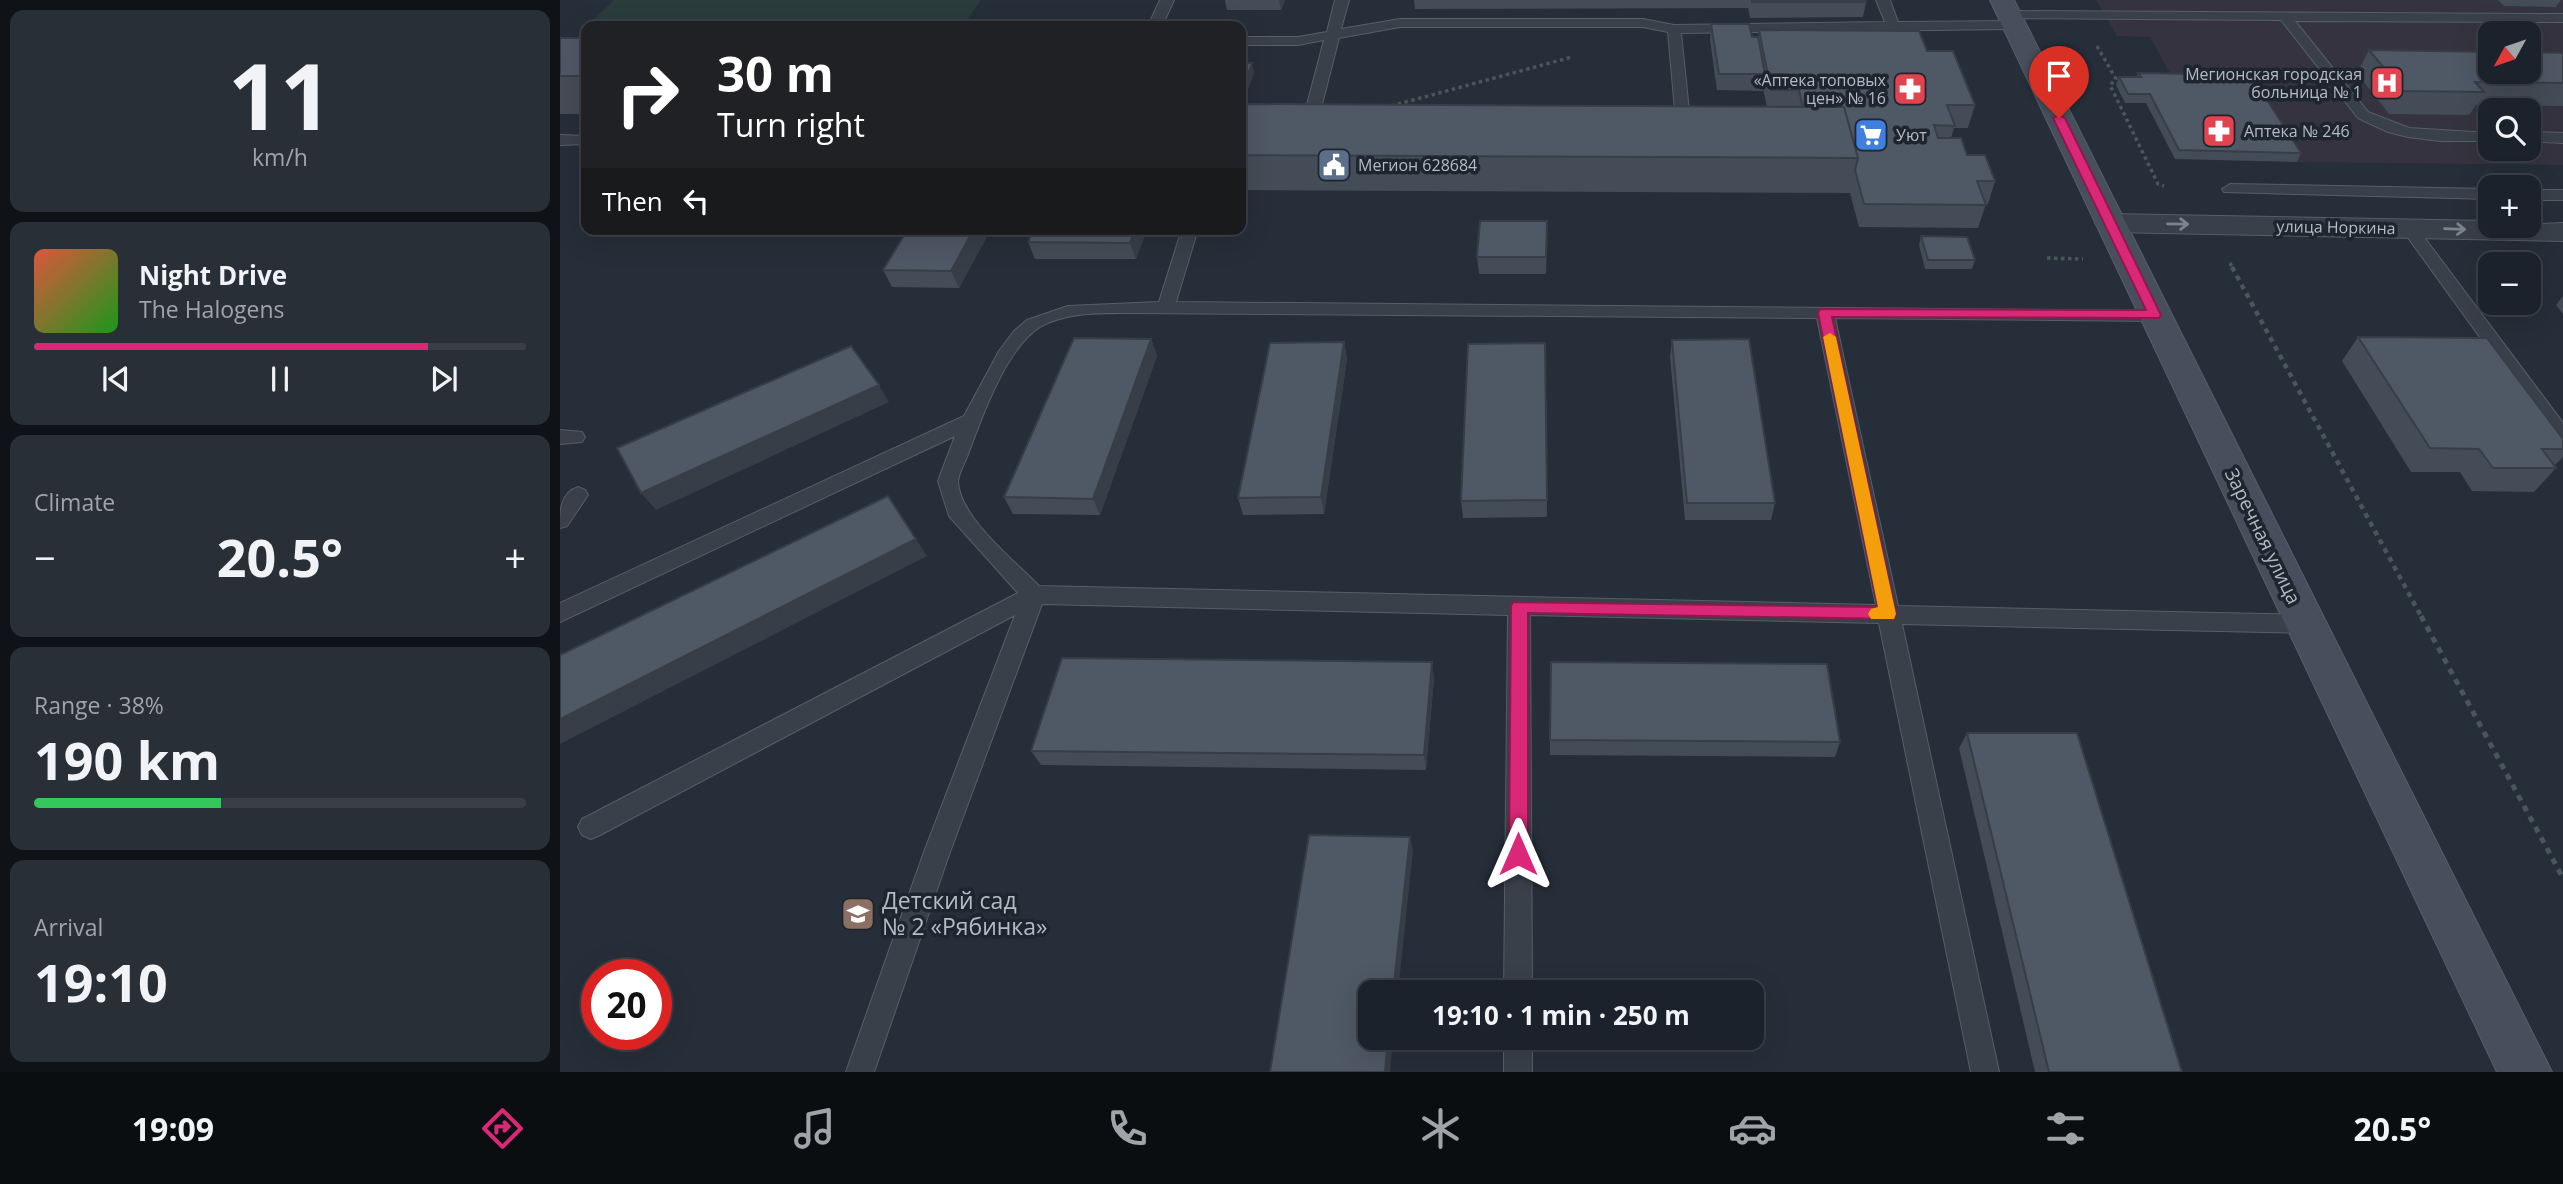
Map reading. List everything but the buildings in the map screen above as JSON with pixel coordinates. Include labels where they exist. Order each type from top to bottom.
[{"type":"main road","name":"Заречная улица","points":[[2008,13],[2525,1072]]},
{"type":"street","name":"улица Норкина","points":[[2110,223],[2563,232]]},
{"type":"lane","points":[[1156,21],[1167,0]]},
{"type":"lane","points":[[1340,120],[1303,120],[1342,0]]},
{"type":"lane","points":[[1883,0],[1893,26]]},
{"type":"lane","points":[[2283,0],[2291,17],[2363,115],[2377,124],[2400,132],[2427,136],[2478,137]]},
{"type":"lane","points":[[2394,0],[2410,17]]},
{"type":"lane","points":[[1246,41],[1298,41],[1400,23],[1643,23],[1674,29],[1893,26],[2008,13],[2563,18]]},
{"type":"lane","points":[[1640,122],[1667,122],[1682,111],[1674,29]]},
{"type":"lane","points":[[2541,137],[2563,138]]},
{"type":"lane","points":[[560,140],[581,140]]},
{"type":"lane","points":[[2230,189],[2478,194]]},
{"type":"lane","points":[[2541,195],[2563,195]]},
{"type":"lane","points":[[2409,228],[2563,437]]},
{"type":"lane","points":[[1166,308],[1188,235]]},
{"type":"lane","points":[[1034,595],[959,516],[948,481],[971,421],[1001,361],[1021,333],[1043,318],[1073,310],[1166,308],[2154,315]]},
{"type":"lane","points":[[1825,313],[1985,1072]]},
{"type":"lane","points":[[560,613],[971,421]]},
{"type":"lane","points":[[560,520],[578,495]]},
{"type":"lane","points":[[860,1072],[937,852],[1034,595]]},
{"type":"lane","points":[[591,827],[1034,595],[2305,624]]},
{"type":"lane","points":[[1518,980],[1519,606]]},
{"type":"lane","points":[[1518,1050],[1518,1072]]},
{"type":"path","points":[[2090,15],[2088,29],[2116,79],[2110,85],[2158,184],[2197,200],[2563,878]]},
{"type":"path","points":[[1340,120],[1580,54]]},
{"type":"shaded area","points":[[614,0],[981,0],[967,20],[594,19]]},
{"type":"shaded area","name":"Мегионская городская больница № 1","points":[[2096,0],[2563,0],[2563,165],[2297,162],[2175,82],[2150,37],[2117,36]]},
{"type":"slow traffic","points":[[1830,337],[1888,614],[1877,614]]},
{"type":"place","name":"Мегионская городская больница № 1","points":[[2387,83]]},
{"type":"place","name":"«Аптека топовых цен» № 16","points":[[1910,89]]},
{"type":"place","name":"Аптека № 246","points":[[2219,131]]},
{"type":"place","name":"Уют","points":[[1871,135]]},
{"type":"place","name":"Мегион 628684","points":[[1334,165]]},
{"type":"place","name":"Детский сад № 2 «Рябинка»","points":[[858,914]]},
{"type":"route","points":[[1518,854],[1519,606],[1888,614],[1825,313],[2154,315],[2059,118]]}]
